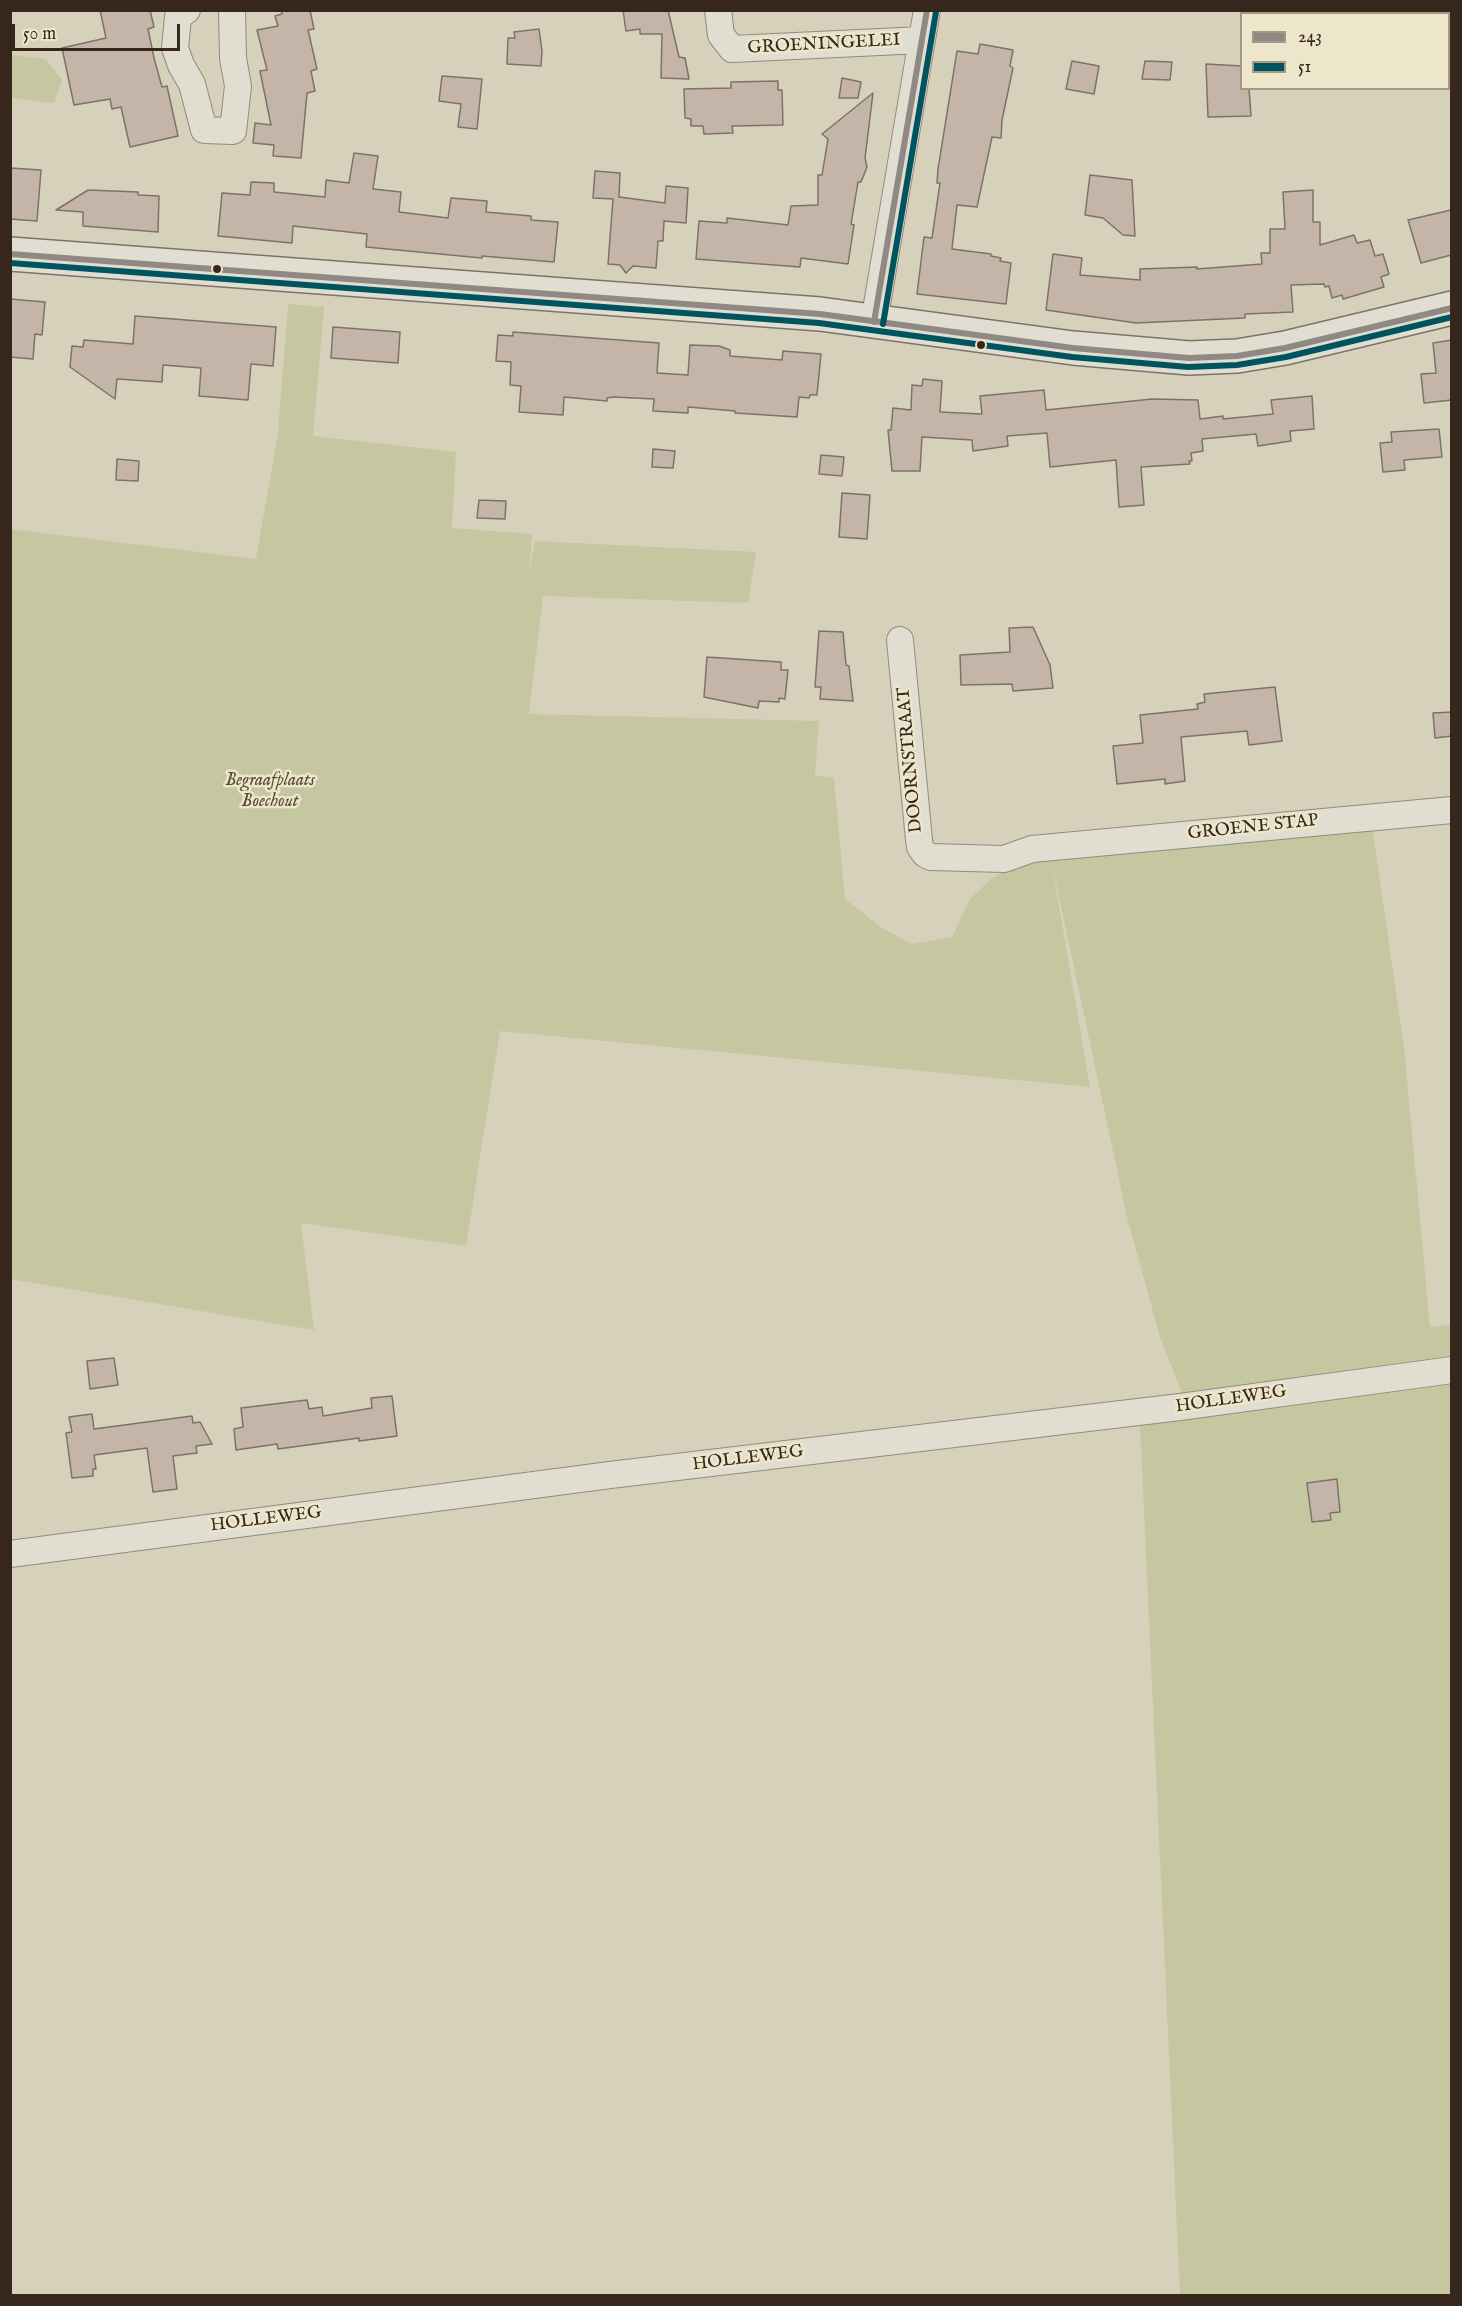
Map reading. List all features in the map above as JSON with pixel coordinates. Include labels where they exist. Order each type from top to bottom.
[{"type":"street","points":[[187,10],[178,17],[175,48],[181,65],[192,84],[204,130],[233,131],[238,86],[233,58],[232,10]]},
{"type":"street","name":"GROENINGELEI","points":[[717,10],[721,35],[732,49],[922,40]]},
{"type":"street","points":[[874,322],[927,10]]},
{"type":"street","points":[[10,254],[820,314],[1073,348],[1190,358],[1237,356],[1285,348],[1452,308]]},
{"type":"street","name":"DOORNSTRAAT","points":[[900,640],[919,840],[920,847],[925,854],[941,858],[1004,859],[1032,849],[1054,847]]},
{"type":"street","name":"GROENE STAP","points":[[1054,847],[1452,810]]},
{"type":"street","name":"HOLLEWEG","points":[[10,1554],[622,1474],[1180,1407],[1452,1370]]},
{"type":"green space","points":[[11,55],[46,59],[62,80],[54,103],[11,98]]},
{"type":"green space","name":"Begraafplaats Boechout","points":[[288,304],[324,307],[313,436],[456,452],[452,528],[532,534],[529,574],[535,541],[756,552],[748,603],[543,596],[529,714],[819,721],[815,775],[834,778],[845,899],[882,928],[912,944],[952,937],[970,899],[991,879],[1020,862],[1372,826],[1404,1047],[1430,1327],[1451,1325],[1451,2295],[1180,2295],[1140,1424],[1191,1416],[1160,1337],[1127,1217],[1051,859],[1090,1087],[500,1031],[466,1246],[301,1223],[314,1330],[11,1279],[10,529],[256,559],[278,433]]},
{"type":"building","points":[[100,10],[150,10],[154,27],[148,29],[154,58],[162,87],[167,86],[178,136],[130,147],[121,107],[112,109],[110,99],[74,105],[62,48],[106,38]]},
{"type":"building","points":[[281,10],[310,10],[314,29],[308,30],[317,69],[311,71],[315,91],[307,93],[301,158],[273,156],[274,145],[253,143],[255,123],[271,125],[260,71],[267,70],[257,30],[278,26],[275,16],[282,14]]},
{"type":"building","points":[[623,10],[668,10],[679,57],[685,58],[689,79],[661,78],[662,34],[640,34],[640,29],[626,31]]},
{"type":"building","points":[[539,29],[542,51],[541,66],[507,64],[508,38],[515,38],[514,32]]},
{"type":"building","points":[[980,44],[1013,50],[1010,66],[1013,68],[1002,120],[1001,138],[992,137],[977,207],[957,205],[952,249],[991,254],[991,256],[1001,258],[1000,261],[1011,263],[1006,304],[917,294],[924,237],[932,238],[940,183],[937,183],[938,169],[957,51],[978,54]]},
{"type":"building","points":[[1072,61],[1099,66],[1094,94],[1066,89]]},
{"type":"building","points":[[1145,61],[1172,62],[1170,80],[1142,79]]},
{"type":"building","points":[[1206,64],[1240,66],[1240,90],[1249,90],[1251,116],[1208,117]]},
{"type":"building","points":[[442,76],[482,79],[477,129],[458,127],[461,104],[439,101]]},
{"type":"building","points":[[842,78],[861,82],[858,98],[839,98]]},
{"type":"building","points":[[778,81],[778,90],[782,90],[783,125],[732,126],[733,133],[704,134],[703,126],[691,126],[691,119],[685,118],[684,89],[731,88],[731,82]]},
{"type":"building","points":[[873,93],[865,158],[867,167],[861,182],[858,182],[851,224],[854,225],[848,264],[801,258],[800,267],[696,259],[699,221],[727,223],[727,218],[788,225],[791,206],[818,205],[818,175],[822,175],[828,139],[822,134]]},
{"type":"building","points":[[354,153],[378,156],[373,189],[401,192],[399,212],[448,218],[451,198],[487,201],[486,212],[531,216],[531,220],[558,222],[554,262],[366,247],[367,234],[293,226],[292,243],[218,236],[222,193],[250,195],[251,182],[274,183],[274,192],[325,197],[326,180],[349,183]]},
{"type":"building","points":[[10,168],[41,170],[37,221],[10,219]]},
{"type":"building","points":[[595,171],[620,173],[619,197],[665,203],[666,186],[688,188],[686,223],[664,221],[663,241],[658,241],[656,268],[633,266],[626,273],[620,265],[608,264],[613,199],[593,198]]},
{"type":"building","points":[[1090,175],[1132,180],[1135,236],[1123,235],[1103,218],[1085,215]]},
{"type":"building","points":[[88,190],[138,192],[138,195],[159,196],[158,232],[83,226],[83,212],[56,210]]},
{"type":"building","points":[[1313,190],[1313,222],[1320,222],[1320,245],[1354,235],[1357,243],[1370,240],[1375,256],[1383,254],[1389,274],[1381,277],[1384,287],[1343,299],[1342,295],[1332,298],[1329,286],[1325,287],[1324,284],[1291,285],[1293,312],[1245,314],[1245,318],[1136,323],[1046,310],[1053,254],[1082,258],[1080,275],[1140,280],[1140,269],[1197,267],[1197,269],[1262,264],[1261,253],[1270,253],[1270,229],[1285,229],[1283,192]]},
{"type":"building","points":[[1451,210],[1451,255],[1421,263],[1408,220]]},
{"type":"building","points":[[10,299],[45,302],[42,335],[35,334],[33,359],[10,357]]},
{"type":"building","points":[[135,316],[276,327],[273,366],[251,364],[248,400],[199,396],[201,368],[163,365],[162,382],[117,379],[115,399],[70,367],[72,346],[83,347],[84,340],[133,344]]},
{"type":"building","points":[[333,327],[400,332],[398,363],[331,358]]},
{"type":"building","points":[[513,332],[659,343],[657,373],[688,375],[690,345],[719,346],[730,350],[730,356],[782,360],[783,351],[821,354],[817,395],[810,395],[809,398],[799,397],[797,417],[688,407],[688,413],[653,411],[654,399],[614,397],[607,398],[607,401],[564,397],[563,415],[519,412],[521,386],[510,385],[511,362],[496,361],[498,335],[513,336]]},
{"type":"building","points":[[1452,340],[1452,400],[1424,403],[1421,374],[1436,373],[1433,343]]},
{"type":"building","points":[[923,379],[942,381],[940,412],[982,414],[980,396],[1044,390],[1046,410],[1152,399],[1198,400],[1200,419],[1273,414],[1271,400],[1312,396],[1314,429],[1290,431],[1291,441],[1258,446],[1256,434],[1202,439],[1203,451],[1191,453],[1190,464],[1141,467],[1144,505],[1119,507],[1116,460],[1050,467],[1047,433],[1007,436],[1008,446],[973,451],[972,440],[922,437],[920,471],[892,471],[888,430],[891,430],[893,408],[911,410],[912,385],[922,386]]},
{"type":"building","points":[[1439,429],[1442,457],[1404,460],[1405,470],[1383,472],[1380,443],[1392,442],[1391,432]]},
{"type":"building","points":[[653,449],[675,451],[673,468],[652,467]]},
{"type":"building","points":[[821,455],[844,457],[842,476],[819,474]]},
{"type":"building","points":[[117,459],[139,461],[138,481],[116,480]]},
{"type":"building","points":[[842,493],[870,495],[867,539],[839,537]]},
{"type":"building","points":[[479,500],[506,501],[505,519],[477,518]]},
{"type":"building","points":[[1033,627],[1050,665],[1053,688],[1013,691],[1012,684],[961,685],[960,655],[1010,652],[1009,628]]},
{"type":"building","points":[[819,631],[843,632],[853,701],[820,699],[821,687],[815,687]]},
{"type":"building","points":[[707,657],[781,662],[781,670],[788,670],[785,699],[779,698],[779,702],[759,701],[758,708],[704,697]]},
{"type":"building","points":[[1275,687],[1282,741],[1249,745],[1247,731],[1181,737],[1185,781],[1165,784],[1165,779],[1117,784],[1113,746],[1143,743],[1140,715],[1198,709],[1197,704],[1205,702],[1204,694]]},
{"type":"building","points":[[1452,712],[1452,736],[1435,738],[1433,713]]},
{"type":"building","points":[[114,1358],[118,1385],[90,1389],[87,1361]]},
{"type":"building","points":[[392,1396],[397,1436],[359,1441],[359,1438],[278,1449],[277,1444],[236,1450],[234,1429],[243,1427],[241,1408],[307,1400],[309,1409],[322,1407],[323,1416],[372,1408],[371,1398]]},
{"type":"building","points":[[92,1414],[94,1429],[192,1416],[193,1423],[200,1422],[212,1444],[196,1446],[197,1453],[173,1456],[177,1489],[153,1492],[147,1448],[94,1455],[96,1469],[93,1469],[93,1476],[72,1478],[66,1433],[72,1432],[69,1417]]},
{"type":"building","points":[[1337,1479],[1340,1512],[1330,1513],[1331,1520],[1312,1522],[1307,1483]]},
{"type":"transit line","name":"243","points":[[874,322],[927,10]]},
{"type":"transit line","name":"51","points":[[883,324],[936,12]]},
{"type":"transit line","name":"243","points":[[10,254],[820,314],[1073,348],[1189,358],[1237,356],[1285,348],[1452,308]]},
{"type":"transit line","name":"51","points":[[10,263],[819,323],[1072,357],[1188,367],[1237,365],[1286,357],[1452,317]]}]
